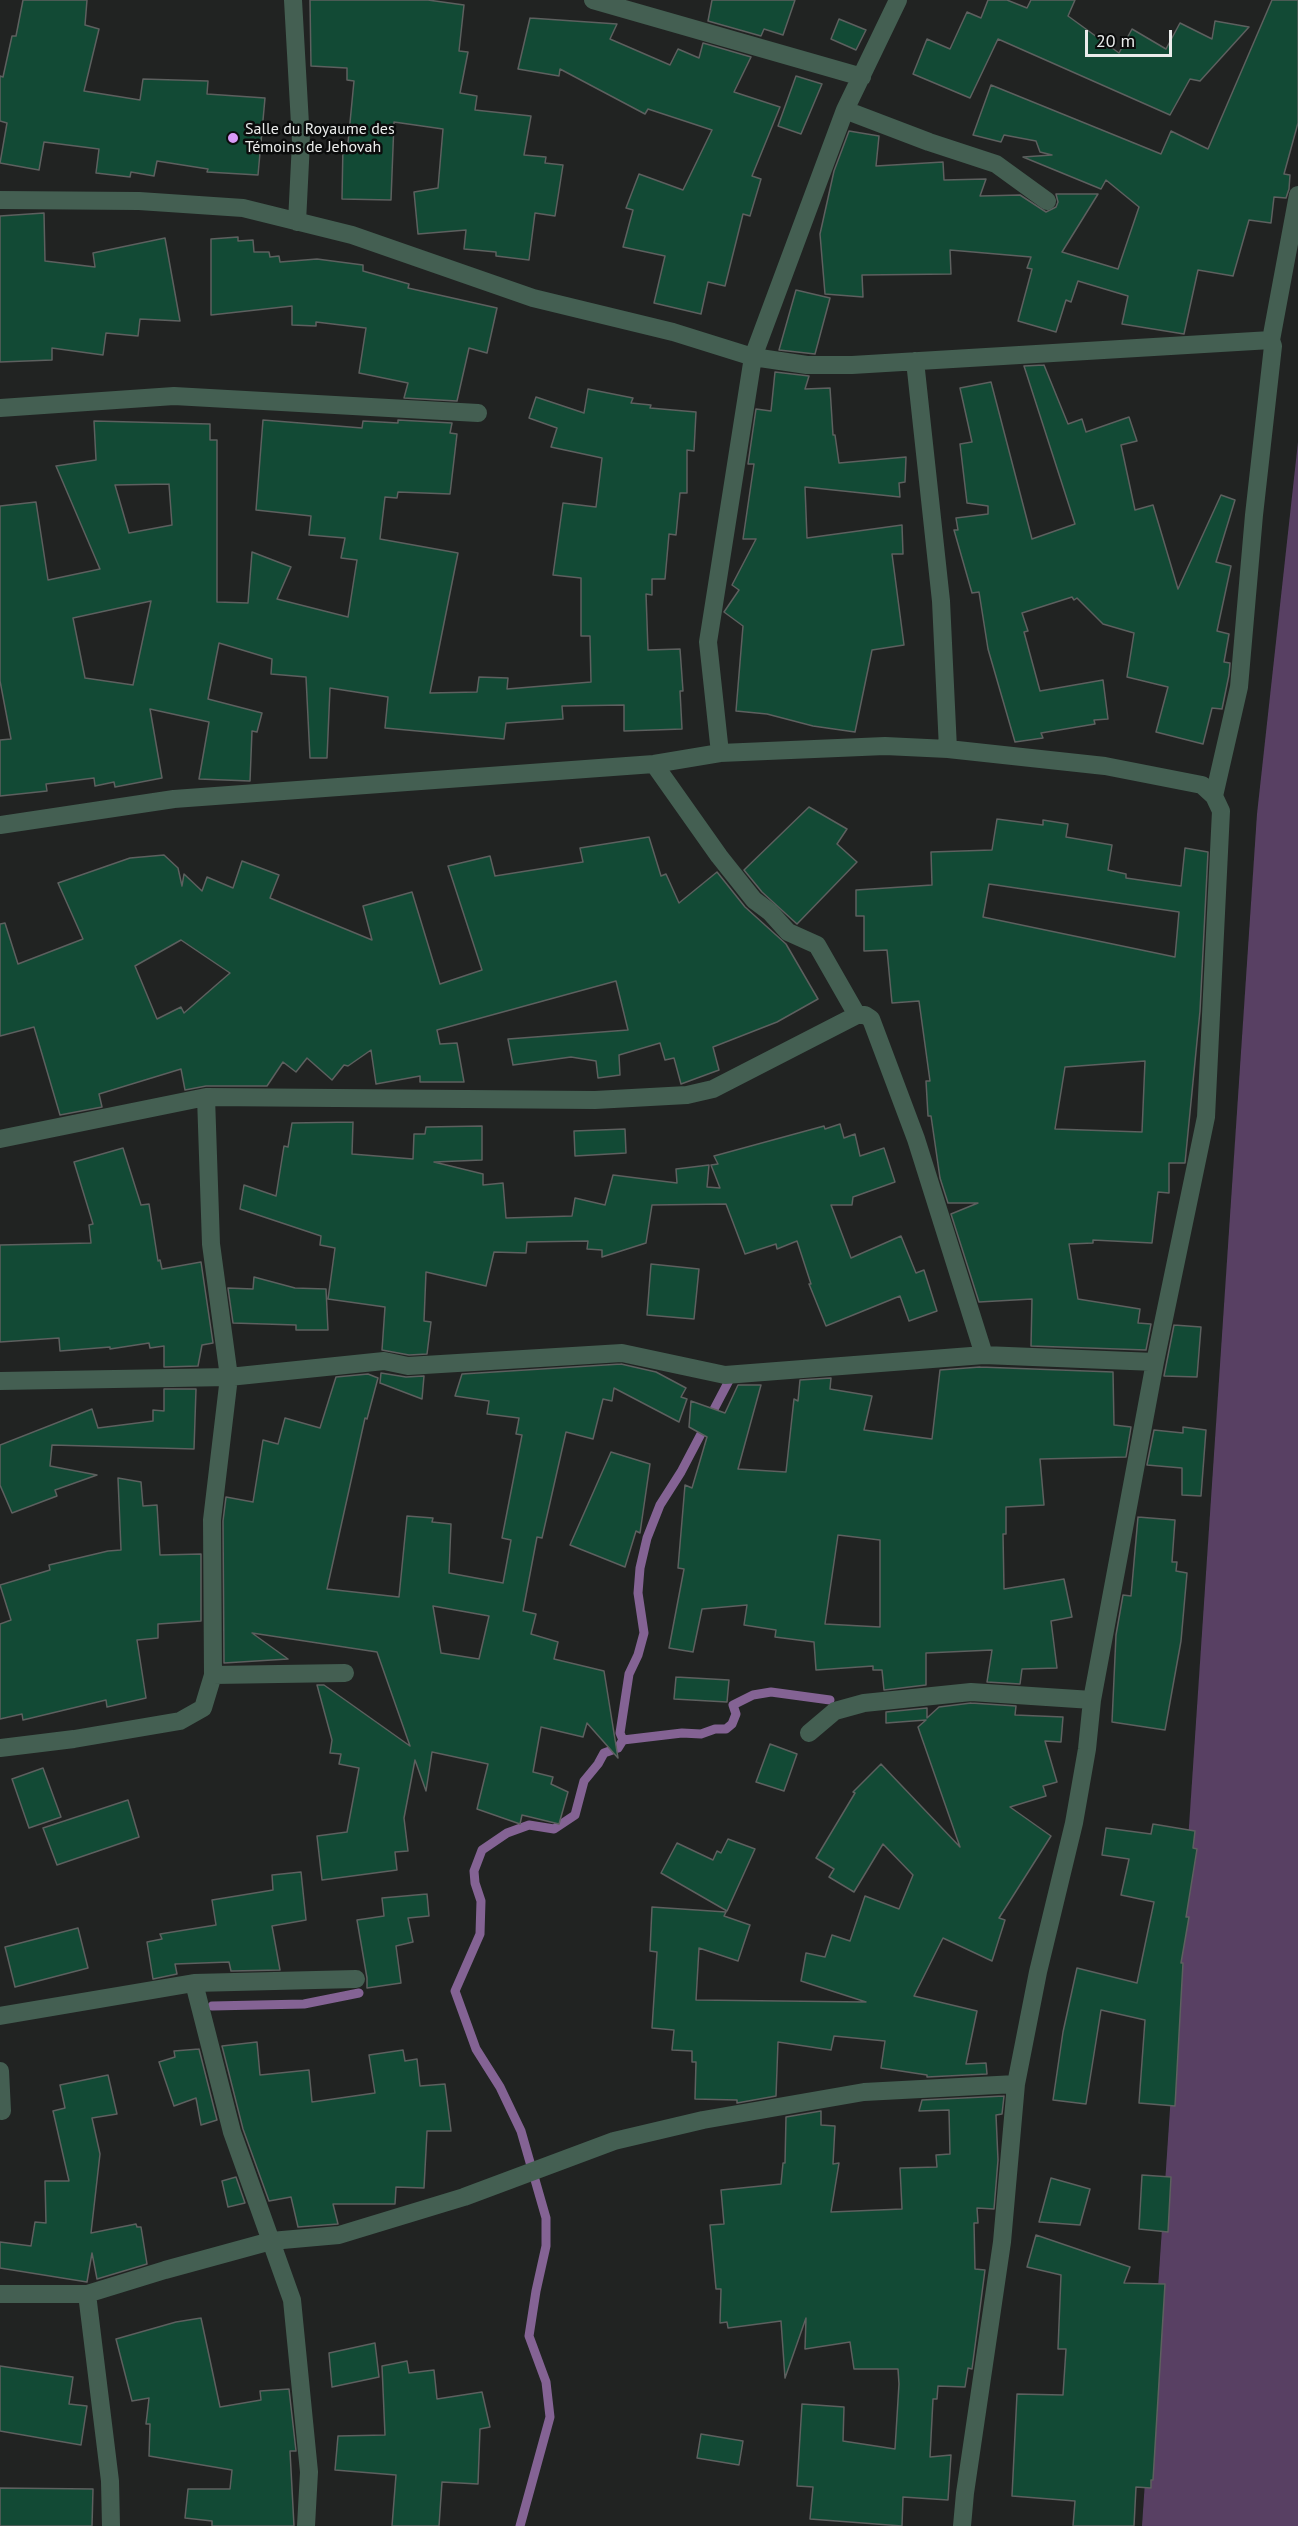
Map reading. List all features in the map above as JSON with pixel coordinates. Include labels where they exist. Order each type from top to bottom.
[{"type":"street","points":[[293,0],[301,142],[297,222]]},
{"type":"street","points":[[593,0],[862,77]]},
{"type":"street","points":[[720,753],[708,642],[753,357],[845,111],[898,0]]},
{"type":"street","points":[[845,111],[996,164],[1047,201]]},
{"type":"street","points":[[1214,796],[1239,687],[1254,515],[1273,346],[1271,340],[1298,195]]},
{"type":"street","points":[[0,200],[139,201],[243,208],[352,235],[533,298],[673,332],[753,357],[807,365],[915,361],[1271,340]]},
{"type":"street","points":[[915,361],[939,581],[948,749]]},
{"type":"street","points":[[0,408],[174,396],[478,413]]},
{"type":"street","points":[[0,825],[174,799],[654,764],[720,753],[885,746],[948,749],[1106,766],[1202,785],[1214,796],[1221,812],[1206,1117],[1155,1362],[1092,1700],[1074,1822],[1038,1972],[1016,2084],[1002,2242],[962,2526]]},
{"type":"street","points":[[654,764],[719,856],[754,900],[770,912],[788,932],[817,945],[857,1015]]},
{"type":"street","points":[[0,1139],[206,1097],[595,1100],[687,1095],[713,1089],[857,1015],[865,1015],[871,1019],[916,1139],[984,1355]]},
{"type":"street","points":[[0,1748],[180,1722],[203,1708],[213,1675],[212,1520],[229,1377],[211,1244],[206,1097]]},
{"type":"street","points":[[0,1381],[229,1377],[384,1361],[408,1366],[622,1353],[725,1375],[984,1355],[1155,1362]]},
{"type":"street","points":[[213,1675],[345,1673]]},
{"type":"street","points":[[808,1733],[835,1711],[864,1703],[970,1692],[1092,1700]]},
{"type":"street","points":[[0,2016],[194,1983],[356,1979]]},
{"type":"street","points":[[194,1983],[232,2132],[292,2300],[309,2472],[306,2526]]},
{"type":"street","points":[[0,2071],[2,2111]]},
{"type":"street","points":[[0,2294],[87,2294],[271,2241],[339,2235],[464,2197],[614,2141],[703,2120],[864,2092],[1016,2084]]},
{"type":"street","points":[[87,2294],[110,2481],[111,2526]]},
{"type":"shaded area","points":[[1298,442],[1298,2526],[1142,2526],[1257,814]]},
{"type":"building","points":[[23,0],[87,0],[85,25],[99,29],[84,91],[140,100],[143,79],[208,81],[207,94],[265,98],[258,175],[207,172],[208,169],[157,161],[154,176],[131,172],[130,177],[96,173],[99,149],[44,142],[39,170],[0,163],[7,123],[0,121],[0,76],[3,77],[12,36],[16,36]]},
{"type":"building","points":[[310,0],[428,0],[464,5],[459,51],[468,52],[460,93],[477,96],[475,110],[531,116],[524,155],[546,157],[545,163],[563,165],[555,216],[535,213],[529,260],[496,256],[496,252],[464,249],[466,230],[418,234],[414,192],[438,188],[443,129],[394,122],[391,200],[342,199],[343,143],[348,143],[354,81],[347,80],[347,68],[311,66]]},
{"type":"building","points":[[712,0],[795,0],[783,35],[764,29],[761,36],[708,21]]},
{"type":"building","points":[[988,0],[1007,0],[1027,8],[1031,0],[1075,0],[1068,16],[1119,53],[1132,29],[1166,49],[1180,23],[1212,39],[1215,21],[1249,27],[1200,81],[1190,79],[1170,115],[998,39],[970,98],[913,74],[927,39],[950,49],[967,12],[981,18]]},
{"type":"building","points":[[1272,0],[1298,0],[1298,123],[1284,174],[1290,175],[1289,189],[1286,198],[1274,197],[1271,223],[1249,220],[1233,276],[1198,270],[1184,334],[1122,324],[1128,296],[1078,281],[1071,302],[1066,300],[1056,332],[1018,321],[1032,269],[1027,268],[1031,257],[950,250],[951,274],[862,275],[863,297],[825,294],[820,234],[834,171],[849,131],[879,136],[876,166],[943,162],[944,180],[986,179],[980,196],[1020,195],[1046,212],[1056,207],[1058,202],[1056,194],[1098,194],[1062,252],[1118,269],[1139,207],[1106,180],[1101,189],[1023,157],[1052,155],[1040,152],[1036,141],[1004,135],[1001,142],[973,135],[991,85],[1161,154],[1171,131],[1208,149]]},
{"type":"building","points":[[530,18],[617,24],[610,39],[670,65],[678,49],[699,58],[703,43],[751,57],[734,92],[780,107],[752,176],[761,179],[750,216],[743,214],[725,286],[708,282],[701,314],[654,303],[665,256],[623,247],[633,210],[626,208],[639,174],[683,190],[712,130],[648,109],[645,114],[560,69],[559,76],[518,69]]},
{"type":"building","points":[[839,19],[866,30],[856,50],[831,39]]},
{"type":"building","points":[[796,76],[822,84],[801,134],[778,126]]},
{"type":"building","points":[[44,213],[45,261],[95,267],[93,253],[165,238],[180,321],[140,319],[138,336],[106,333],[103,355],[52,348],[52,360],[0,362],[0,216]]},
{"type":"building","points":[[238,237],[238,241],[253,240],[254,252],[269,252],[270,257],[279,256],[280,262],[317,259],[363,265],[363,271],[409,284],[408,288],[497,308],[487,353],[469,348],[457,401],[404,398],[408,383],[359,373],[366,328],[316,322],[316,326],[292,325],[292,306],[211,315],[211,239]]},
{"type":"building","points":[[796,290],[830,298],[815,354],[779,350]]},
{"type":"building","points":[[1044,365],[1068,424],[1082,419],[1086,432],[1129,417],[1137,441],[1121,445],[1135,510],[1153,505],[1178,589],[1221,495],[1235,500],[1216,562],[1231,566],[1217,631],[1229,634],[1224,662],[1230,663],[1229,675],[1222,709],[1212,708],[1203,744],[1156,732],[1168,687],[1127,677],[1134,633],[1103,624],[1077,598],[1074,600],[1072,597],[1022,613],[1028,631],[1024,632],[1040,691],[1103,680],[1108,719],[1094,720],[1095,724],[1041,733],[1043,738],[1015,742],[988,649],[979,592],[972,593],[954,530],[958,530],[956,518],[988,514],[988,506],[967,503],[960,444],[972,442],[960,388],[991,382],[1032,539],[1075,524],[1024,366]]},
{"type":"building","points":[[775,372],[809,376],[805,389],[830,388],[833,435],[835,435],[839,463],[906,457],[905,482],[899,483],[900,497],[805,487],[807,538],[902,525],[903,554],[892,554],[904,645],[872,650],[855,732],[813,726],[767,714],[736,711],[743,626],[724,612],[739,590],[732,585],[756,539],[743,539],[754,464],[748,464],[756,409],[771,411]]},
{"type":"building","points":[[588,389],[633,398],[631,403],[651,405],[650,408],[696,412],[694,451],[687,450],[687,493],[680,493],[676,535],[669,534],[665,579],[652,579],[652,595],[646,594],[648,650],[680,649],[683,691],[680,691],[682,729],[624,731],[624,705],[562,706],[563,719],[506,723],[504,739],[385,728],[388,697],[330,688],[327,758],[310,758],[306,677],[271,674],[272,659],[219,643],[208,699],[262,713],[257,732],[252,731],[250,781],[199,779],[209,722],[150,709],[162,778],[115,787],[114,782],[95,786],[94,778],[46,784],[47,791],[0,796],[0,740],[11,739],[0,681],[0,506],[36,502],[48,580],[100,569],[56,466],[96,460],[94,421],[210,424],[210,440],[217,440],[217,602],[248,603],[252,552],[291,567],[277,599],[348,617],[357,560],[341,558],[345,538],[309,535],[311,516],[256,510],[263,420],[362,428],[363,421],[452,423],[450,433],[457,434],[450,494],[398,492],[397,498],[385,497],[380,539],[458,553],[430,693],[477,692],[479,677],[508,678],[507,689],[591,682],[590,636],[581,636],[581,578],[553,575],[563,503],[596,507],[602,458],[551,447],[557,428],[529,418],[536,397],[584,413]],"holes":[[[169,484],[172,525],[129,533],[115,485]],[[151,601],[133,685],[85,678],[73,618]]]},
{"type":"building","points":[[809,807],[847,829],[837,844],[857,862],[797,924],[762,892],[744,870]]},
{"type":"building","points":[[997,819],[1043,825],[1043,820],[1068,824],[1066,837],[1112,845],[1108,870],[1126,874],[1126,878],[1181,886],[1185,848],[1208,852],[1200,1011],[1185,1163],[1169,1163],[1169,1193],[1158,1192],[1152,1243],[1093,1240],[1093,1243],[1069,1244],[1078,1299],[1140,1309],[1138,1323],[1151,1324],[1146,1350],[1031,1346],[1032,1299],[979,1302],[951,1214],[978,1203],[948,1203],[940,1178],[931,1116],[928,1116],[926,1081],[930,1081],[919,1001],[892,1003],[887,950],[864,951],[864,916],[856,916],[856,890],[932,885],[931,852],[992,850]],"holes":[[[989,884],[1179,912],[1175,957],[983,917]],[[1145,1061],[1142,1132],[1055,1129],[1065,1067]]]},
{"type":"building","points":[[649,837],[661,876],[666,874],[679,903],[717,872],[745,907],[786,944],[818,999],[777,1022],[713,1047],[719,1070],[681,1084],[674,1058],[665,1060],[660,1043],[619,1055],[620,1075],[598,1078],[596,1061],[571,1057],[513,1065],[508,1039],[628,1030],[616,981],[437,1030],[440,1044],[457,1043],[464,1082],[420,1082],[420,1076],[376,1084],[371,1050],[348,1066],[344,1065],[332,1080],[307,1058],[296,1072],[283,1062],[267,1086],[206,1086],[185,1090],[181,1069],[99,1094],[102,1107],[60,1115],[34,1027],[0,1036],[0,924],[5,923],[18,964],[83,939],[58,883],[130,858],[164,855],[178,868],[182,886],[184,874],[202,891],[207,877],[233,888],[242,861],[279,875],[270,898],[372,940],[363,906],[412,892],[440,984],[482,970],[448,866],[490,856],[495,876],[583,862],[580,848]],"holes":[[[181,940],[230,973],[184,1013],[181,1007],[157,1019],[135,966]]]},
{"type":"building","points":[[353,1122],[352,1154],[413,1159],[414,1134],[425,1134],[426,1127],[482,1126],[482,1160],[434,1162],[483,1174],[483,1185],[503,1183],[506,1218],[572,1216],[575,1198],[605,1205],[613,1175],[677,1183],[676,1169],[709,1165],[707,1187],[720,1188],[711,1165],[718,1164],[714,1156],[824,1126],[825,1129],[840,1124],[844,1138],[855,1134],[860,1156],[884,1148],[895,1182],[853,1197],[852,1205],[831,1205],[851,1258],[901,1236],[916,1273],[924,1270],[937,1311],[909,1321],[900,1296],[826,1326],[809,1284],[811,1284],[797,1241],[777,1249],[776,1244],[745,1254],[726,1204],[652,1205],[646,1243],[602,1257],[602,1250],[587,1249],[588,1241],[527,1242],[526,1253],[494,1252],[486,1286],[426,1272],[424,1321],[431,1322],[427,1354],[409,1355],[382,1350],[385,1307],[328,1299],[335,1248],[320,1245],[321,1236],[240,1209],[244,1185],[276,1196],[284,1146],[288,1147],[292,1123]]},
{"type":"building","points":[[625,1129],[626,1153],[575,1156],[574,1131]]},
{"type":"building","points":[[123,1148],[141,1205],[149,1204],[158,1261],[160,1260],[162,1269],[201,1262],[213,1343],[202,1345],[198,1366],[164,1367],[164,1346],[150,1348],[149,1343],[110,1349],[110,1347],[60,1351],[59,1338],[0,1342],[0,1245],[91,1243],[89,1225],[93,1224],[74,1162]]},
{"type":"building","points":[[651,1264],[699,1269],[694,1319],[647,1315]]},
{"type":"building","points":[[254,1277],[295,1288],[326,1289],[328,1330],[296,1330],[296,1325],[233,1323],[228,1288],[253,1289]]},
{"type":"building","points":[[1174,1325],[1201,1327],[1197,1377],[1164,1376]]},
{"type":"building","points":[[621,1364],[656,1372],[686,1388],[681,1397],[687,1399],[679,1422],[614,1388],[612,1401],[603,1399],[593,1439],[566,1432],[542,1538],[537,1537],[523,1611],[536,1614],[531,1634],[558,1642],[554,1659],[604,1671],[618,1758],[587,1723],[583,1737],[541,1727],[533,1772],[553,1777],[551,1784],[568,1792],[559,1824],[522,1815],[520,1824],[477,1809],[488,1764],[432,1752],[426,1791],[415,1760],[404,1818],[408,1851],[395,1852],[397,1870],[322,1880],[317,1836],[347,1832],[359,1768],[339,1764],[341,1754],[330,1753],[332,1740],[317,1685],[324,1685],[410,1746],[377,1652],[252,1633],[288,1659],[224,1663],[223,1521],[226,1497],[253,1502],[263,1440],[278,1444],[285,1418],[320,1428],[336,1377],[368,1374],[378,1378],[367,1419],[365,1418],[327,1589],[399,1597],[407,1516],[433,1518],[432,1522],[451,1524],[449,1573],[503,1583],[511,1540],[502,1538],[522,1435],[516,1434],[519,1418],[487,1414],[489,1401],[455,1396],[462,1374]],"holes":[[[433,1606],[489,1616],[479,1659],[441,1653]]]},
{"type":"building","points":[[980,1367],[1113,1372],[1114,1425],[1131,1427],[1126,1457],[1040,1459],[1044,1505],[1006,1507],[1006,1534],[1003,1534],[1004,1589],[1064,1579],[1072,1617],[1051,1621],[1057,1668],[1022,1669],[1020,1684],[987,1682],[992,1650],[926,1653],[926,1685],[884,1690],[882,1670],[873,1670],[873,1666],[816,1670],[814,1642],[775,1637],[776,1630],[744,1625],[747,1605],[702,1609],[693,1652],[669,1648],[684,1569],[678,1568],[685,1485],[692,1488],[707,1437],[689,1427],[691,1401],[725,1413],[738,1385],[761,1385],[738,1469],[786,1472],[794,1399],[798,1401],[800,1380],[831,1378],[830,1389],[872,1396],[864,1430],[932,1439],[940,1370]],"holes":[[[838,1535],[880,1540],[880,1627],[825,1624]]]},
{"type":"building","points":[[381,1373],[406,1377],[424,1376],[422,1399],[380,1383]]},
{"type":"building","points":[[164,1389],[196,1389],[194,1449],[52,1445],[50,1466],[97,1475],[55,1490],[57,1496],[12,1513],[0,1485],[0,1445],[92,1409],[98,1428],[153,1421],[153,1410],[164,1411]]},
{"type":"building","points":[[1183,1427],[1206,1430],[1201,1496],[1182,1495],[1182,1468],[1147,1465],[1154,1430],[1183,1433]]},
{"type":"building","points":[[611,1452],[650,1464],[640,1533],[636,1531],[625,1567],[570,1545]]},
{"type":"building","points":[[118,1478],[141,1482],[143,1506],[157,1505],[160,1555],[201,1554],[201,1621],[158,1624],[158,1638],[137,1640],[146,1698],[107,1707],[106,1700],[23,1720],[22,1714],[0,1719],[0,1624],[11,1620],[0,1585],[50,1570],[49,1565],[121,1550]]},
{"type":"building","points":[[1138,1517],[1175,1520],[1172,1562],[1177,1562],[1176,1571],[1187,1573],[1181,1641],[1165,1730],[1112,1722],[1116,1635],[1123,1595],[1131,1596]]},
{"type":"building","points":[[676,1677],[729,1680],[727,1702],[674,1699]]},
{"type":"building","points":[[971,1703],[1016,1706],[1015,1715],[1063,1717],[1061,1742],[1045,1741],[1057,1782],[1043,1786],[1046,1796],[1010,1807],[1051,1836],[999,1918],[1005,1920],[992,1961],[943,1938],[914,1996],[977,2011],[966,2064],[986,2063],[987,2074],[927,2077],[927,2075],[881,2068],[885,2041],[834,2036],[831,2050],[778,2042],[776,2096],[737,2103],[737,2100],[695,2099],[696,2062],[692,2062],[692,2051],[672,2050],[674,2030],[652,2028],[657,1952],[650,1951],[652,1907],[726,1912],[724,1916],[750,1925],[738,1961],[699,1948],[696,2000],[866,2002],[801,1981],[806,1953],[825,1957],[832,1935],[850,1941],[865,1896],[899,1909],[913,1875],[883,1844],[854,1892],[829,1877],[834,1869],[816,1858],[855,1793],[853,1792],[881,1764],[960,1847],[918,1727],[926,1720],[886,1723],[886,1712],[927,1708],[927,1718],[939,1707]]},
{"type":"building","points":[[770,1744],[797,1754],[784,1791],[756,1782]]},
{"type":"building","points":[[43,1768],[61,1817],[29,1828],[12,1779]]},
{"type":"building","points":[[128,1800],[139,1837],[57,1865],[43,1828]]},
{"type":"building","points":[[1153,1824],[1195,1831],[1193,1848],[1197,1849],[1181,1963],[1183,1963],[1175,2106],[1139,2103],[1145,2020],[1101,2010],[1086,2104],[1053,2100],[1063,2032],[1077,1968],[1137,1983],[1154,1902],[1121,1895],[1129,1859],[1102,1855],[1106,1828],[1151,1834]]},
{"type":"building","points":[[728,1839],[755,1849],[727,1911],[661,1873],[677,1843],[713,1860],[717,1851],[721,1853]]},
{"type":"building","points":[[301,1872],[306,1920],[272,1926],[280,1970],[231,1971],[229,1962],[175,1964],[177,1974],[153,1979],[147,1942],[162,1939],[160,1934],[216,1925],[212,1900],[273,1890],[272,1875]]},
{"type":"building","points":[[427,1894],[429,1916],[408,1918],[413,1942],[396,1946],[401,1983],[367,1988],[357,1920],[384,1916],[382,1898]]},
{"type":"building","points":[[78,1928],[88,1968],[15,1987],[5,1947]]},
{"type":"building","points":[[257,2042],[260,2075],[309,2070],[312,2102],[375,2093],[369,2055],[403,2050],[405,2061],[417,2059],[420,2086],[445,2084],[451,2131],[427,2131],[424,2188],[396,2187],[395,2204],[333,2204],[338,2224],[298,2227],[291,2197],[269,2201],[243,2129],[222,2046]]},
{"type":"building","points":[[199,2049],[217,2120],[201,2125],[196,2098],[174,2106],[159,2062],[175,2057],[174,2051]]},
{"type":"building","points":[[108,2075],[117,2114],[92,2118],[100,2154],[91,2233],[136,2224],[137,2227],[141,2227],[147,2264],[97,2279],[92,2253],[87,2282],[0,2268],[0,2242],[31,2246],[35,2222],[46,2223],[45,2181],[69,2181],[53,2111],[65,2108],[60,2085]]},
{"type":"building","points":[[1004,2096],[1002,2114],[996,2115],[998,2160],[994,2209],[977,2208],[978,2223],[974,2223],[975,2269],[985,2270],[972,2369],[968,2368],[965,2387],[938,2386],[937,2399],[933,2399],[930,2457],[951,2455],[948,2500],[903,2497],[902,2526],[810,2519],[813,2487],[797,2486],[802,2404],[844,2407],[843,2441],[895,2449],[898,2369],[854,2369],[850,2342],[805,2349],[806,2318],[785,2378],[781,2321],[728,2328],[727,2322],[720,2323],[721,2289],[716,2289],[710,2225],[724,2224],[721,2190],[781,2184],[783,2163],[785,2163],[786,2117],[821,2111],[821,2125],[835,2126],[833,2164],[839,2163],[831,2212],[902,2209],[900,2168],[937,2167],[936,2155],[950,2154],[949,2110],[919,2111],[922,2100]]},
{"type":"building","points":[[1142,2175],[1171,2177],[1168,2232],[1139,2229]]},
{"type":"building","points":[[236,2177],[245,2203],[228,2207],[222,2181]]},
{"type":"building","points":[[1051,2178],[1090,2189],[1080,2225],[1039,2222]]},
{"type":"building","points":[[1036,2235],[1130,2267],[1124,2283],[1165,2284],[1153,2480],[1151,2480],[1151,2488],[1136,2487],[1134,2526],[1073,2526],[1075,2501],[1012,2496],[1017,2394],[1063,2395],[1066,2349],[1058,2349],[1061,2275],[1027,2267]]},
{"type":"building","points":[[201,2318],[220,2407],[261,2400],[260,2391],[289,2389],[296,2451],[290,2451],[294,2526],[212,2526],[212,2521],[185,2518],[188,2489],[230,2489],[232,2470],[149,2456],[150,2424],[146,2424],[149,2398],[132,2401],[116,2339],[176,2322]]},
{"type":"building","points":[[375,2343],[379,2377],[332,2387],[329,2353]]},
{"type":"building","points":[[407,2361],[409,2373],[434,2370],[437,2399],[482,2392],[490,2427],[480,2429],[478,2484],[442,2482],[439,2526],[392,2526],[396,2475],[335,2470],[338,2436],[385,2435],[382,2366]]},
{"type":"building","points":[[0,2366],[73,2377],[69,2404],[87,2406],[81,2445],[0,2431]]},
{"type":"building","points":[[701,2434],[743,2441],[739,2465],[697,2458]]},
{"type":"building","points":[[0,2488],[93,2489],[92,2526],[0,2526]]},
{"type":"waterway","points":[[520,2526],[550,2417],[546,2382],[529,2336],[546,2246],[546,2218],[521,2131],[500,2087],[476,2049],[455,1991],[480,1934],[481,1901],[474,1871],[482,1850],[507,1833],[529,1825],[554,1829],[575,1815],[584,1781],[604,1753],[618,1748],[623,1740],[620,1733],[629,1674],[638,1655],[644,1633],[638,1593],[640,1568],[647,1538],[660,1505],[681,1472],[733,1373]]},
{"type":"waterway","points":[[623,1740],[682,1733],[701,1734],[715,1729],[726,1729],[732,1724],[736,1714],[733,1705],[753,1695],[771,1692],[830,1700]]},
{"type":"waterway","points":[[212,2006],[304,2004],[359,1993]]},
{"type":"place","name":"Salle du Royaume des Témoins de Jehovah","points":[[233,138]]}]
